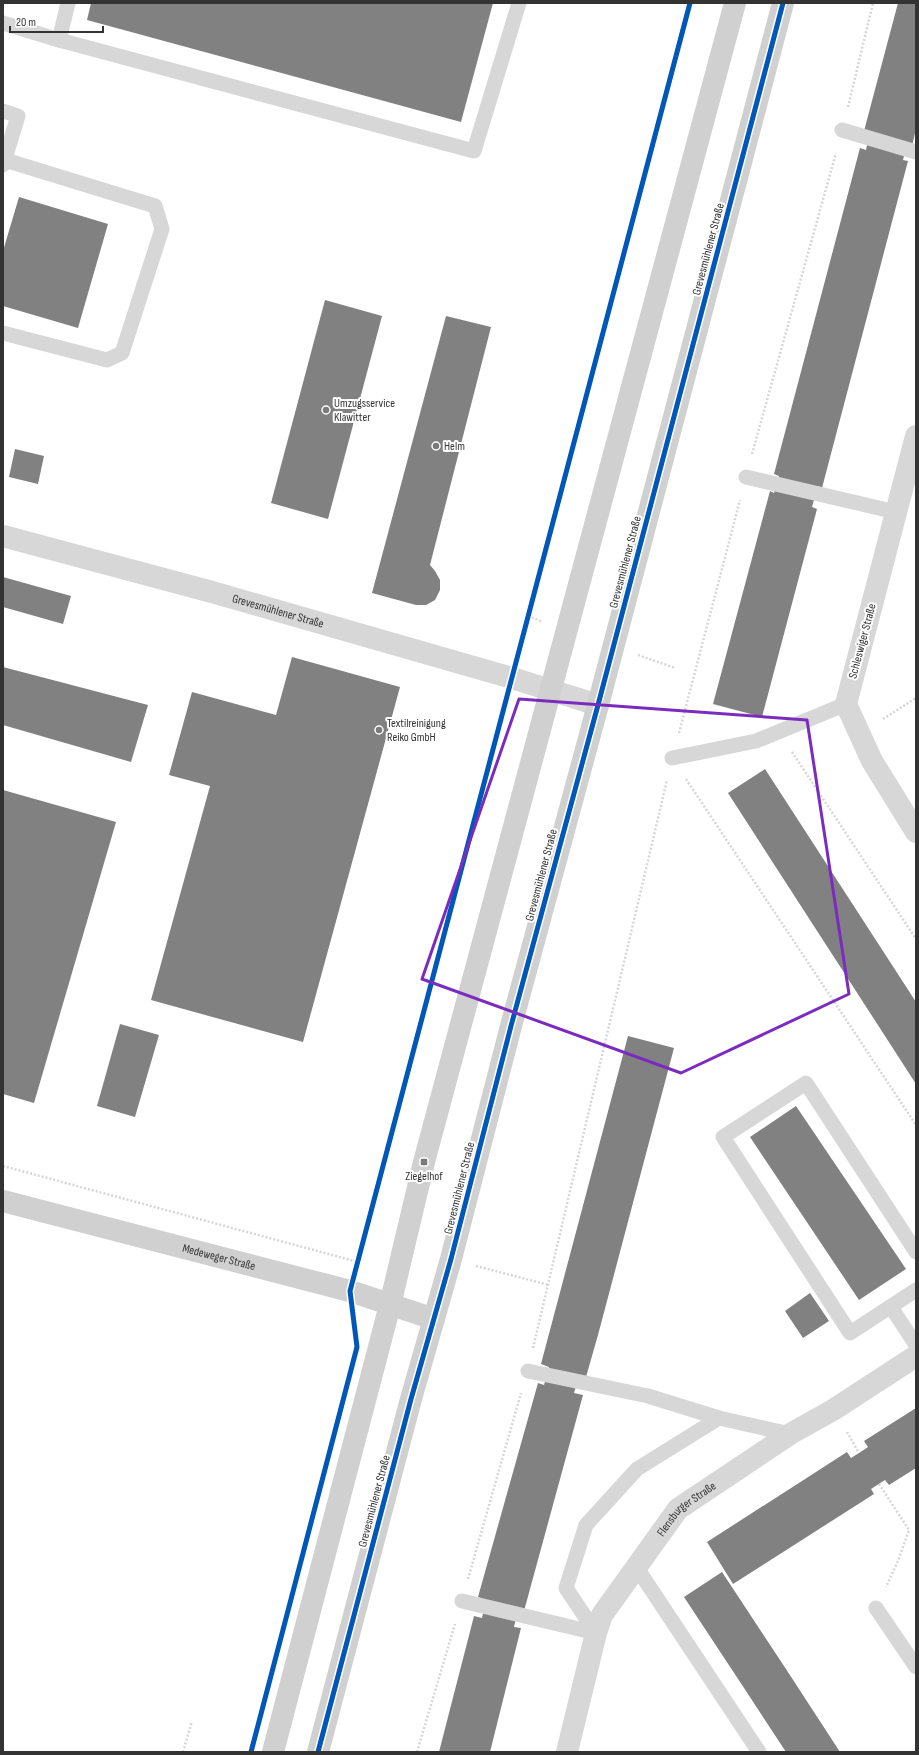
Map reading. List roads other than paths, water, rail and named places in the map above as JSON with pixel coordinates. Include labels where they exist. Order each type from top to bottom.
[{"type":"street","points":[[273,1752],[390,1305],[424,1162],[552,690],[735,3]]},
{"type":"street","name":"Grevesmühlener Straße","points":[[318,1752],[451,1259],[513,1018],[598,705],[783,3]]},
{"type":"street","name":"Schleswiger Straße","points":[[846,704],[916,436]]},
{"type":"street","name":"Grevesmühlener Straße","points":[[3,536],[212,592],[552,690],[598,705]]},
{"type":"street","points":[[846,704],[872,761],[916,832]]},
{"type":"street","name":"Medeweger Straße","points":[[3,1201],[350,1291],[434,1319]]},
{"type":"street","name":"Flensburger Straße","points":[[567,1752],[596,1633],[602,1615],[678,1509],[790,1434],[833,1410],[916,1356]]},
{"type":"lane","points":[[59,40],[68,3]]},
{"type":"lane","points":[[3,23],[59,40],[474,151],[519,3]]},
{"type":"lane","points":[[3,111],[18,116],[4,163],[155,206],[162,229],[122,353],[107,360],[3,333]]},
{"type":"lane","points":[[842,130],[916,152]]},
{"type":"lane","points":[[746,477],[896,512]]},
{"type":"lane","points":[[672,758],[756,741],[846,704]]},
{"type":"lane","points":[[916,1252],[806,1083],[723,1137],[850,1333],[916,1290]]},
{"type":"lane","points":[[891,1307],[916,1345]]},
{"type":"lane","points":[[528,1371],[648,1396],[719,1418],[790,1434]]},
{"type":"lane","points":[[596,1633],[566,1588],[586,1526],[637,1469],[719,1418]]},
{"type":"lane","points":[[637,1568],[759,1752]]},
{"type":"lane","points":[[462,1600],[596,1633]]},
{"type":"lane","points":[[876,1608],[916,1667]]},
{"type":"place","name":"Umzugsservice Klawitter","points":[[326,410]]},
{"type":"place","name":"Helm","points":[[436,446]]},
{"type":"place","name":"Textilreinigung Reiko GmbH","points":[[379,730]]},
{"type":"place","name":"Ziegelhof","points":[[424,1162]]}]
